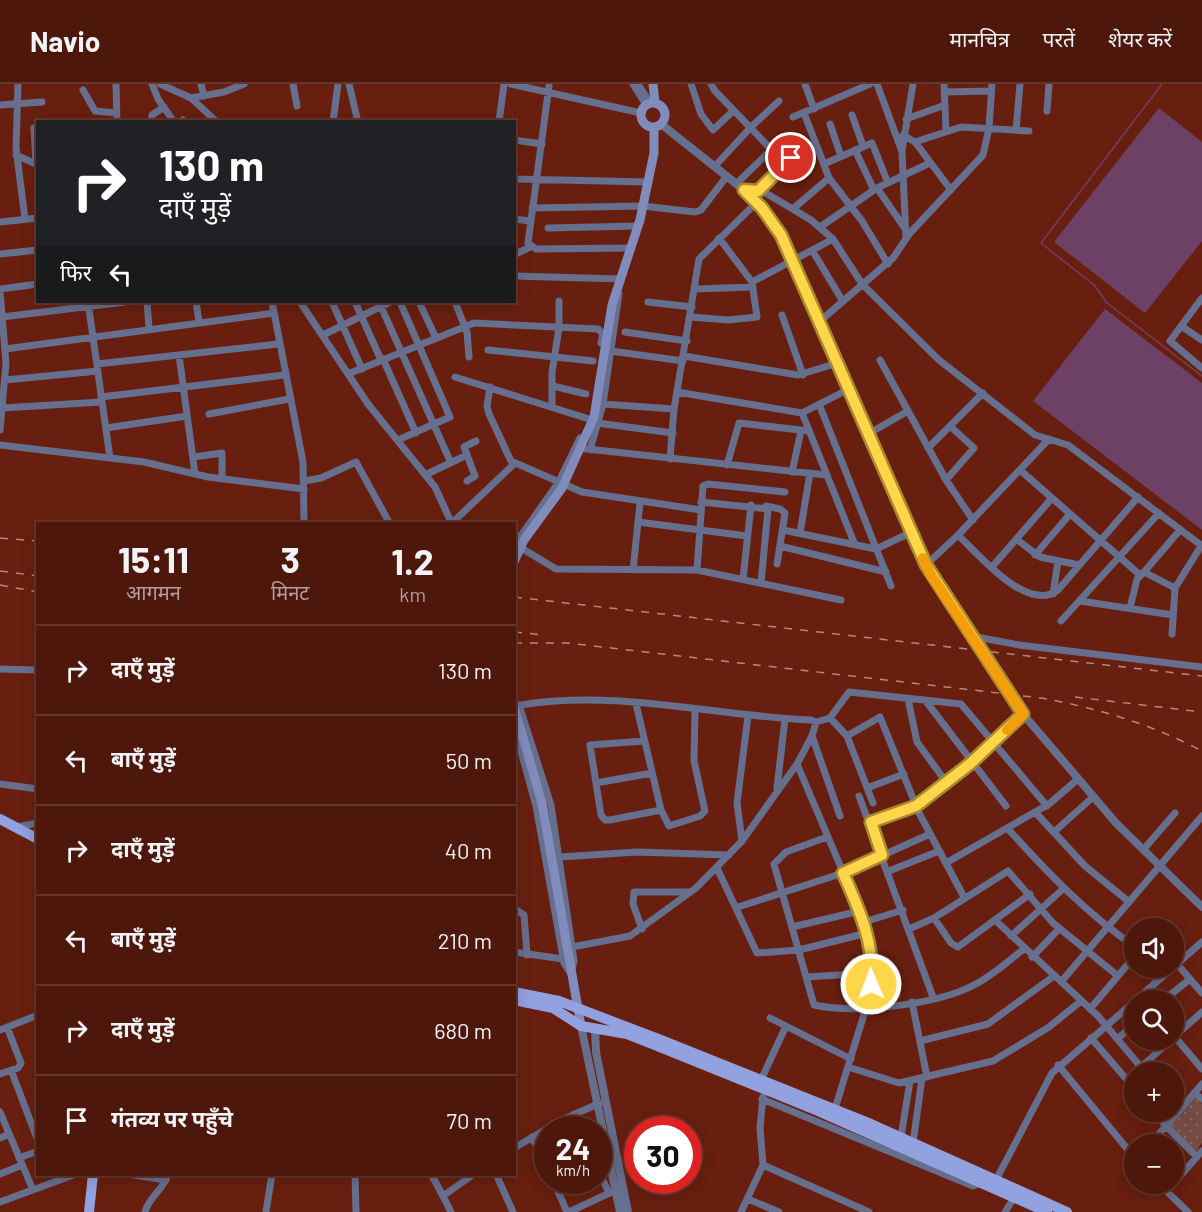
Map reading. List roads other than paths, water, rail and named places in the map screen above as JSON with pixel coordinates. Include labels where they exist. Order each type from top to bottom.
[{"type":"main road","points":[[655,86],[643,122],[658,126]]},
{"type":"main road","points":[[516,558],[524,540],[562,488],[594,420],[619,283],[638,226],[658,126],[664,112],[647,107]]},
{"type":"main road","points":[[517,706],[549,835],[576,1008],[581,1026]]},
{"type":"main road","points":[[0,819],[36,838]]},
{"type":"main road","points":[[0,827],[36,844]]},
{"type":"main road","points":[[516,993],[576,1008],[765,1089]]},
{"type":"main road","points":[[516,1000],[554,1008],[581,1026],[627,1034],[765,1089],[901,1137],[996,1180],[1016,1194],[1031,1209],[1047,1212]]},
{"type":"main road","points":[[834,1114],[982,1182],[1067,1212]]},
{"type":"main road","points":[[89,1212],[93,1176]]},
{"type":"main road","points":[[95,1212],[99,1176]]},
{"type":"street","points":[[18,84],[16,155],[25,219]]},
{"type":"street","points":[[116,84],[117,120]]},
{"type":"street","points":[[152,84],[154,93],[173,120]]},
{"type":"street","points":[[160,84],[192,98],[214,120]]},
{"type":"street","points":[[201,84],[204,96]]},
{"type":"street","points":[[192,98],[244,84]]},
{"type":"street","points":[[293,84],[297,106]]},
{"type":"street","points":[[333,120],[338,84]]},
{"type":"street","points":[[349,84],[358,120]]},
{"type":"street","points":[[499,120],[504,84]]},
{"type":"street","points":[[511,84],[543,86],[647,107]]},
{"type":"street","points":[[633,84],[647,107]]},
{"type":"street","points":[[638,84],[647,107]]},
{"type":"street","points":[[691,84],[701,114],[713,130],[733,111]]},
{"type":"street","points":[[711,84],[733,111],[772,149],[781,149],[806,172]]},
{"type":"street","points":[[805,84],[814,109]]},
{"type":"street","points":[[846,84],[849,93]]},
{"type":"street","points":[[793,117],[870,84]]},
{"type":"street","points":[[877,84],[902,151]]},
{"type":"street","points":[[906,234],[902,151],[913,84]]},
{"type":"street","points":[[944,84],[946,130]]},
{"type":"street","points":[[1016,130],[1020,84]]},
{"type":"street","points":[[1047,111],[1049,84]]},
{"type":"street","points":[[530,247],[527,237],[542,144],[543,86]]},
{"type":"street","points":[[819,322],[842,300],[888,264],[906,234],[983,155],[989,128],[991,88],[944,92]]},
{"type":"street","points":[[83,90],[95,111],[116,112]]},
{"type":"street","points":[[715,166],[779,101]]},
{"type":"street","points":[[0,105],[42,102]]},
{"type":"street","points":[[906,119],[945,105]]},
{"type":"street","points":[[151,120],[152,115],[164,107]]},
{"type":"street","points":[[804,114],[829,178],[850,204],[888,264]]},
{"type":"street","points":[[852,115],[862,146]]},
{"type":"street","points":[[830,124],[841,156]]},
{"type":"street","points":[[658,126],[728,176],[775,225],[793,261],[926,565],[1023,714],[1093,797],[1202,907]]},
{"type":"street","points":[[915,142],[961,127],[1029,131]]},
{"type":"street","points":[[34,128],[36,152]]},
{"type":"street","points":[[903,135],[915,142],[951,190]]},
{"type":"street","points":[[516,140],[542,144]]},
{"type":"street","points":[[824,164],[869,143],[873,144],[888,183]]},
{"type":"street","points":[[740,187],[772,149]]},
{"type":"street","points":[[855,150],[876,189],[906,234]]},
{"type":"street","points":[[16,155],[36,164]]},
{"type":"street","points":[[758,191],[791,158]]},
{"type":"street","points":[[820,227],[850,204],[930,163]]},
{"type":"street","points":[[532,208],[643,206],[698,211],[728,176]]},
{"type":"street","points":[[794,208],[829,178]]},
{"type":"street","points":[[516,179],[648,182]]},
{"type":"street","points":[[740,187],[758,191],[794,208],[820,227],[833,239],[862,284],[926,348],[1035,435],[1068,445],[1202,546],[1175,588],[1172,634]]},
{"type":"street","points":[[670,459],[674,409],[699,259],[756,203]]},
{"type":"street","points":[[0,222],[36,218]]},
{"type":"street","points":[[516,219],[530,220]]},
{"type":"street","points":[[548,228],[638,226]]},
{"type":"street","points":[[691,317],[756,318],[758,315],[752,285],[719,238]]},
{"type":"street","points":[[695,289],[752,285],[833,239]]},
{"type":"street","points":[[516,254],[530,247],[631,248]]},
{"type":"street","points":[[0,254],[36,250]]},
{"type":"street","points":[[813,250],[842,300]]},
{"type":"street","points":[[516,276],[619,283],[603,404],[575,447],[558,483],[516,544]]},
{"type":"street","points":[[0,430],[5,380],[5,349],[0,290],[36,284]]},
{"type":"street","points":[[1202,298],[1170,341],[1202,368]]},
{"type":"street","points":[[552,407],[553,357],[559,328],[559,301]]},
{"type":"street","points":[[648,302],[692,307]]},
{"type":"street","points":[[2,317],[107,303]]},
{"type":"street","points":[[147,303],[149,328]]},
{"type":"street","points":[[196,303],[199,322]]},
{"type":"street","points":[[272,303],[284,375],[303,462],[304,522]]},
{"type":"street","points":[[301,303],[348,374],[427,474],[451,522]]},
{"type":"street","points":[[332,303],[362,369]]},
{"type":"street","points":[[356,303],[416,433]]},
{"type":"street","points":[[398,440],[450,417],[400,303]]},
{"type":"street","points":[[419,303],[436,338]]},
{"type":"street","points":[[457,303],[465,326],[469,357]]},
{"type":"street","points":[[89,304],[110,458]]},
{"type":"street","points":[[323,335],[380,304],[451,463]]},
{"type":"street","points":[[5,349],[274,313]]},
{"type":"street","points":[[782,315],[803,375]]},
{"type":"street","points":[[348,374],[465,326],[483,322],[597,329],[603,334],[590,450]]},
{"type":"street","points":[[1181,326],[1202,340]]},
{"type":"street","points":[[625,332],[687,341]]},
{"type":"street","points":[[5,380],[179,355],[278,344]]},
{"type":"street","points":[[488,350],[593,361]]},
{"type":"street","points":[[611,351],[684,358],[803,375],[838,363]]},
{"type":"street","points":[[179,355],[195,474]]},
{"type":"street","points":[[880,360],[946,480],[973,520]]},
{"type":"street","points":[[2,408],[102,399],[284,375]]},
{"type":"street","points":[[455,377],[594,420],[673,433]]},
{"type":"street","points":[[553,386],[586,394]]},
{"type":"street","points":[[490,387],[487,406],[489,414],[507,456],[515,464],[582,492],[640,503],[701,510]]},
{"type":"street","points":[[677,392],[802,413],[849,389]]},
{"type":"street","points":[[928,448],[983,393]]},
{"type":"street","points":[[209,414],[289,399]]},
{"type":"street","points":[[603,404],[674,409]]},
{"type":"street","points":[[819,404],[891,585]]},
{"type":"street","points":[[868,434],[908,411]]},
{"type":"street","points":[[802,413],[805,431],[855,545]]},
{"type":"street","points":[[106,428],[188,417]]},
{"type":"street","points":[[727,465],[739,423],[805,431]]},
{"type":"street","points":[[946,480],[974,448],[950,426]]},
{"type":"street","points":[[792,471],[805,431]]},
{"type":"street","points":[[926,565],[973,520],[1049,439]]},
{"type":"street","points":[[467,481],[475,476],[465,446],[476,441]]},
{"type":"street","points":[[0,445],[144,462],[222,479],[304,485],[356,462],[389,522]]},
{"type":"street","points":[[575,447],[826,475]]},
{"type":"street","points":[[193,457],[222,453],[222,479]]},
{"type":"street","points":[[427,474],[467,455]]},
{"type":"street","points":[[453,522],[515,464]]},
{"type":"street","points":[[1020,470],[1119,557],[1142,573],[1175,588]]},
{"type":"street","points":[[800,533],[810,473]]},
{"type":"street","points":[[696,570],[702,488],[705,484],[785,492]]},
{"type":"street","points":[[958,535],[1008,582],[1022,590],[1042,596],[1053,594],[1138,497]]},
{"type":"street","points":[[992,567],[1052,498]]},
{"type":"street","points":[[701,502],[766,506],[783,510],[783,530],[777,564]]},
{"type":"street","points":[[633,570],[640,503]]},
{"type":"street","points":[[743,579],[751,505]]},
{"type":"street","points":[[761,583],[769,512],[766,506]]},
{"type":"street","points":[[1061,621],[1159,513]]},
{"type":"street","points":[[1035,555],[1070,514]]},
{"type":"street","points":[[638,522],[747,536]]},
{"type":"street","points":[[783,530],[876,549],[912,532]]},
{"type":"street","points":[[1130,608],[1142,573],[1180,530]]},
{"type":"street","points":[[1016,539],[1035,555],[1079,565]]},
{"type":"street","points":[[516,546],[556,569],[696,570],[840,600]]},
{"type":"street","points":[[780,546],[886,572]]},
{"type":"street","points":[[1053,594],[1058,561]]},
{"type":"street","points":[[1080,602],[1173,615]]},
{"type":"street","points":[[971,636],[1019,645],[1202,667]]},
{"type":"street","points":[[0,669],[36,670]]},
{"type":"street","points":[[571,974],[574,961],[551,805],[517,706],[577,698],[816,722],[830,718],[849,692],[961,704],[1047,806]]},
{"type":"street","points":[[908,699],[918,742],[946,782]]},
{"type":"street","points":[[925,700],[1006,806]]},
{"type":"street","points":[[636,704],[661,810],[669,826],[700,816],[705,811],[694,761],[695,710]]},
{"type":"street","points":[[871,822],[916,806],[971,763],[1023,714]]},
{"type":"street","points":[[741,841],[737,803],[748,716]]},
{"type":"street","points":[[847,736],[880,717],[916,806],[964,897]]},
{"type":"street","points":[[830,718],[847,736],[873,803]]},
{"type":"street","points":[[777,790],[785,719]]},
{"type":"street","points":[[572,947],[622,939],[642,929],[717,868],[741,841],[797,764],[812,736],[816,722]]},
{"type":"street","points":[[516,733],[536,806],[563,958],[571,974]]},
{"type":"street","points":[[812,736],[840,816]]},
{"type":"street","points":[[644,741],[591,743],[602,815],[605,820],[661,810]]},
{"type":"street","points":[[797,764],[864,922],[872,973],[866,1010],[834,1114]]},
{"type":"street","points":[[596,783],[652,773]]},
{"type":"street","points":[[867,788],[904,774]]},
{"type":"street","points":[[946,863],[1047,806],[1078,779]]},
{"type":"street","points":[[0,784],[36,789]]},
{"type":"street","points":[[860,796],[933,997]]},
{"type":"street","points":[[1054,832],[1093,797]]},
{"type":"street","points":[[1035,812],[1085,866],[1128,901]]},
{"type":"street","points":[[1143,850],[1175,813]]},
{"type":"street","points":[[1060,982],[1202,816]]},
{"type":"street","points":[[15,827],[36,823]]},
{"type":"street","points":[[1008,829],[1064,888],[1106,927],[1124,939]]},
{"type":"street","points":[[738,907],[843,873],[930,834]]},
{"type":"street","points":[[827,837],[786,852],[777,859],[775,873],[814,1005],[866,1010],[933,997],[978,983],[1024,949]]},
{"type":"street","points":[[889,871],[939,851]]},
{"type":"street","points":[[560,857],[637,852],[729,855]]},
{"type":"street","points":[[717,868],[738,907],[755,952],[799,950],[867,933]]},
{"type":"street","points":[[909,928],[934,918],[1008,871],[1059,929],[1118,976]]},
{"type":"street","points":[[1011,936],[1064,888]]},
{"type":"street","points":[[642,929],[632,899],[634,892],[690,892]]},
{"type":"street","points":[[934,918],[951,943],[958,946],[1030,894]]},
{"type":"street","points":[[516,909],[524,915],[526,921],[527,955]]},
{"type":"street","points":[[864,922],[903,910]]},
{"type":"street","points":[[792,927],[860,911]]},
{"type":"street","points":[[995,920],[1090,1009],[1136,1062]]},
{"type":"street","points":[[1032,957],[1059,929]]},
{"type":"street","points":[[1184,959],[1202,942]]},
{"type":"street","points":[[516,952],[563,958]]},
{"type":"street","points":[[1090,1009],[1124,969]]},
{"type":"street","points":[[1184,972],[1202,993]]},
{"type":"street","points":[[806,977],[872,973]]},
{"type":"street","points":[[920,1041],[988,1024],[1054,976]]},
{"type":"street","points":[[1147,990],[1159,978]]},
{"type":"street","points":[[1176,990],[1190,979]]},
{"type":"street","points":[[848,1067],[890,1081],[910,1081],[1000,1058],[1049,1027],[1081,1001]]},
{"type":"street","points":[[912,1002],[925,1077],[914,1143]]},
{"type":"street","points":[[996,1180],[1047,1080],[1058,1065],[1124,1010]]},
{"type":"street","points":[[0,1074],[11,1070],[21,1062],[4,1029],[36,1016]]},
{"type":"street","points":[[1184,1029],[1201,1016]]},
{"type":"street","points":[[770,1018],[851,1059]]},
{"type":"street","points":[[581,1026],[602,1103]]},
{"type":"street","points":[[741,1212],[762,1165],[760,1128],[765,1089],[786,1026]]},
{"type":"street","points":[[595,1029],[602,1103],[620,1212]]},
{"type":"street","points":[[1117,1039],[1124,1033]]},
{"type":"street","points":[[1091,1038],[1124,1076]]},
{"type":"street","points":[[1150,1062],[1162,1050]]},
{"type":"street","points":[[1184,1050],[1202,1069]]},
{"type":"street","points":[[1058,1065],[1124,1145]]},
{"type":"street","points":[[11,1070],[36,1136]]},
{"type":"street","points":[[901,1137],[910,1081]]},
{"type":"street","points":[[1184,1101],[1202,1084]]},
{"type":"street","points":[[765,1089],[973,1186],[982,1182]]},
{"type":"street","points":[[1194,1093],[1202,1099]]},
{"type":"street","points":[[516,1147],[574,1114],[602,1103]]},
{"type":"street","points":[[0,1112],[33,1190]]},
{"type":"street","points":[[1163,1122],[1199,1154],[1184,1171]]},
{"type":"street","points":[[1159,1134],[1168,1122]]},
{"type":"street","points":[[0,1138],[9,1134]]},
{"type":"street","points":[[532,1137],[534,1141]]},
{"type":"street","points":[[0,1174],[36,1152]]},
{"type":"street","points":[[762,1165],[869,1212]]},
{"type":"street","points":[[0,1202],[71,1176]]},
{"type":"street","points":[[266,1212],[272,1176]]},
{"type":"street","points":[[355,1176],[356,1212]]},
{"type":"street","points":[[432,1176],[451,1212]]},
{"type":"street","points":[[443,1196],[471,1176]]},
{"type":"street","points":[[497,1176],[513,1212]]},
{"type":"street","points":[[145,1212],[150,1197],[167,1177]]},
{"type":"street","points":[[612,1186],[628,1212]]},
{"type":"street","points":[[560,1194],[568,1212],[616,1190]]},
{"type":"street","points":[[1005,1212],[1016,1194]]},
{"type":"street","points":[[1170,1194],[1188,1212]]},
{"type":"street","points":[[748,1199],[779,1212]]},
{"type":"waterway","points":[[1162,84],[1041,243],[1094,285],[1107,303],[1202,376]]},
{"type":"railway","points":[[0,538],[36,541]]},
{"type":"railway","points":[[0,571],[36,576]]},
{"type":"railway","points":[[0,585],[36,592]]},
{"type":"railway","points":[[516,597],[1202,676]]},
{"type":"railway","points":[[516,632],[544,635]]},
{"type":"railway","points":[[516,643],[568,643],[1041,698],[1123,718],[1183,741],[1202,751]]},
{"type":"railway","points":[[1075,697],[1202,712]]}]
